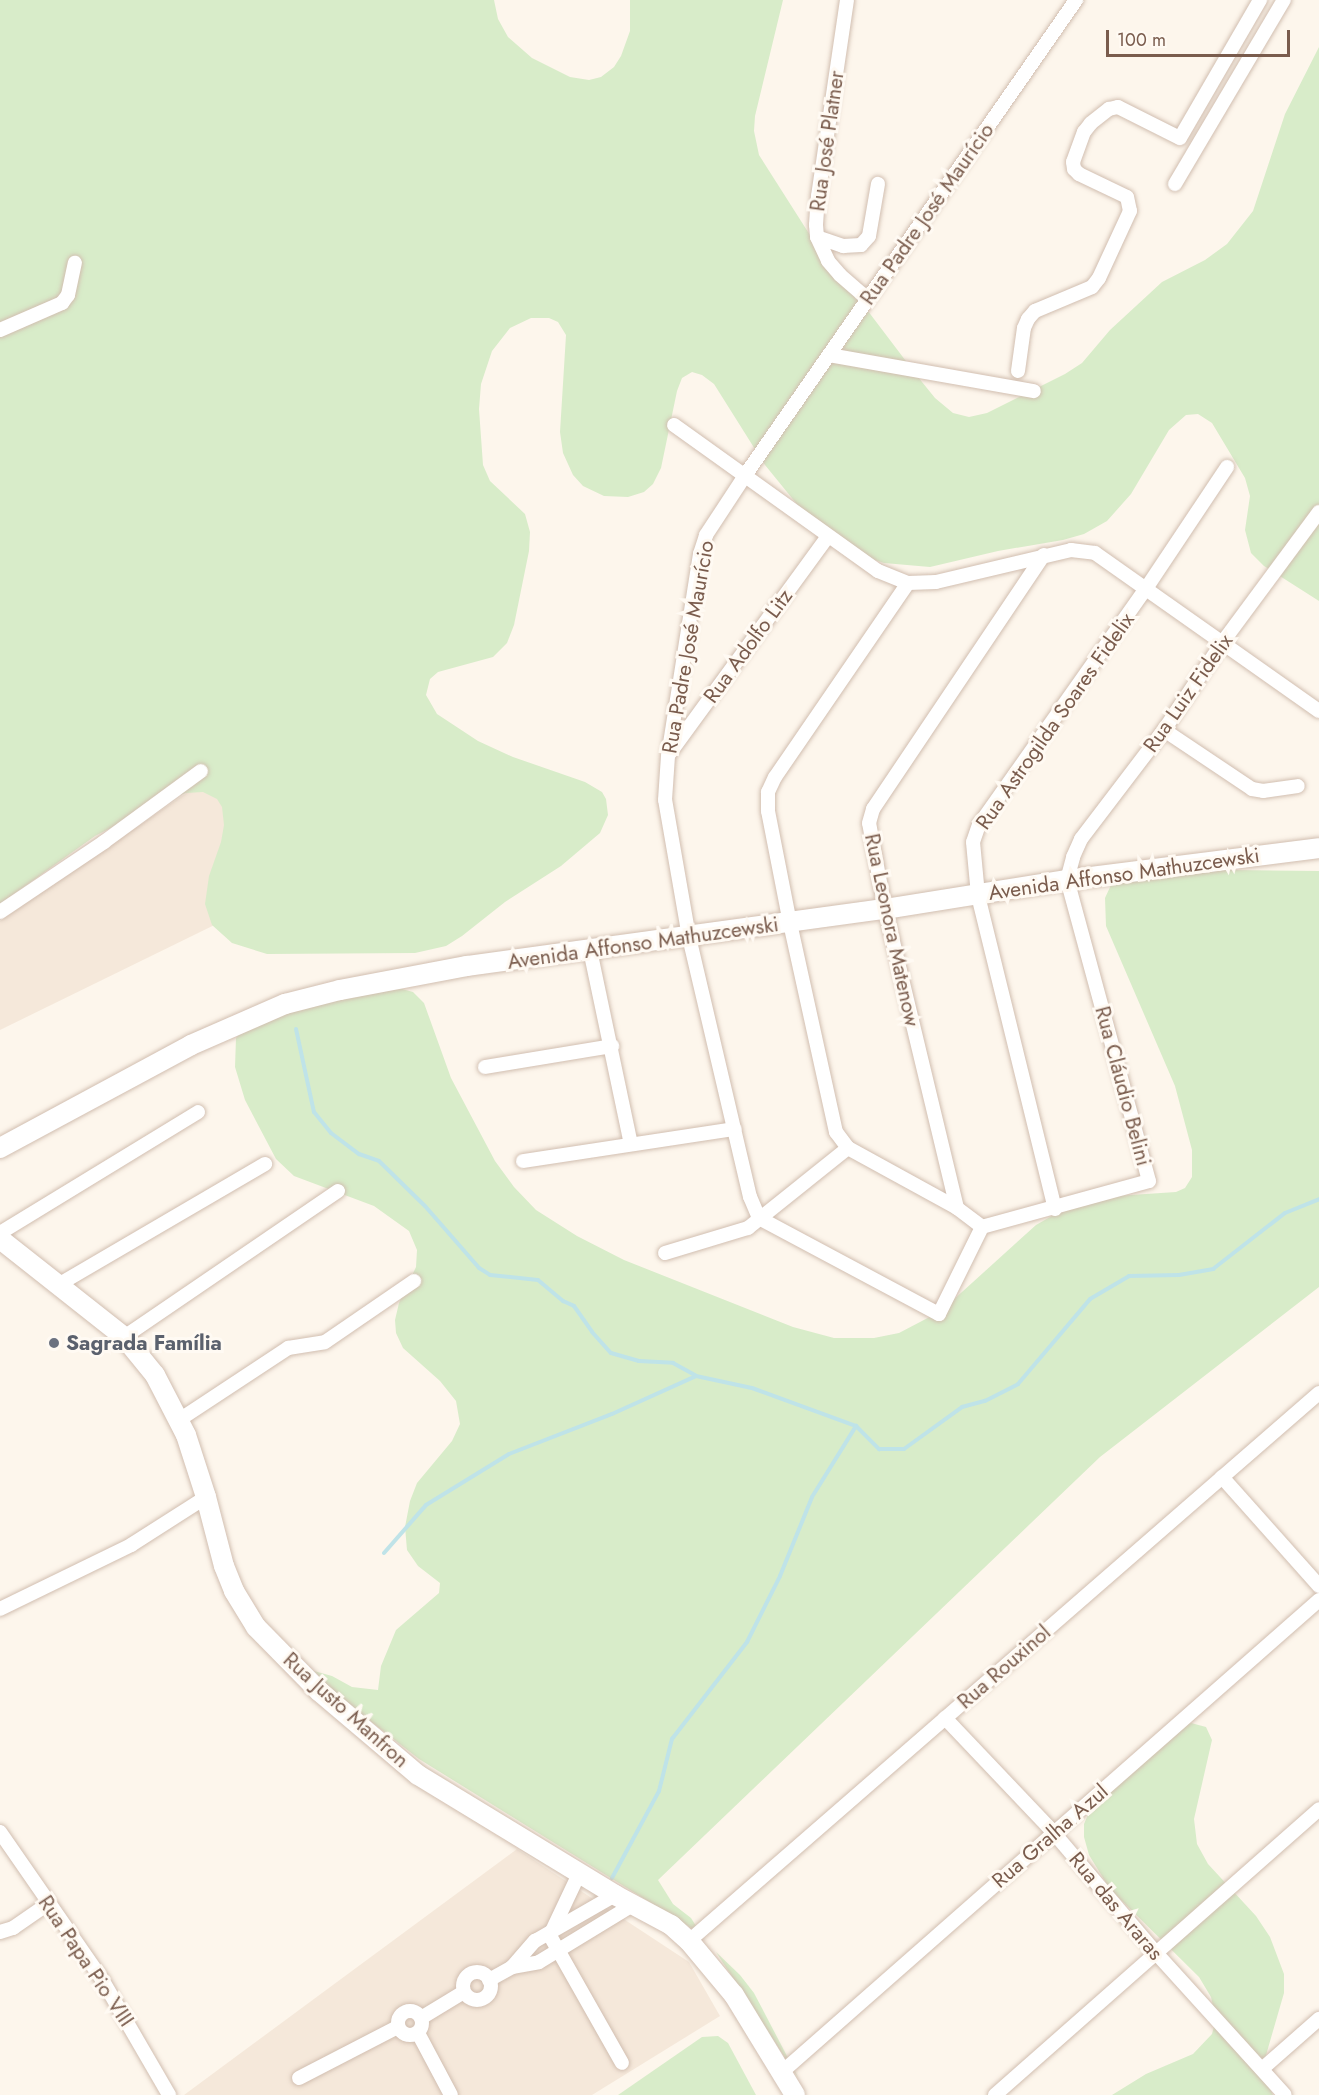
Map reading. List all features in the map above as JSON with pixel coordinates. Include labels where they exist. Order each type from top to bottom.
[{"type":"street","name":"Rua José Platner","points":[[847,0],[818,196],[817,237],[828,261],[840,275],[868,299]]},
{"type":"street","name":"Rua Padre José Maurício","points":[[759,1218],[750,1197],[689,937],[665,800],[668,756],[700,554],[706,535],[746,474],[1076,0]]},
{"type":"street","points":[[1018,371],[1024,328],[1028,319],[1035,311],[1092,287],[1099,278],[1130,211],[1127,197],[1079,174],[1074,169],[1073,162],[1084,132],[1091,123],[1109,109],[1118,107],[1180,138],[1260,0]]},
{"type":"street","points":[[1175,183],[1284,0]]},
{"type":"street","points":[[817,237],[843,246],[861,245],[869,236],[878,184]]},
{"type":"street","points":[[0,330],[62,303],[68,295],[75,263]]},
{"type":"street","points":[[829,355],[1034,392]]},
{"type":"street","points":[[675,425],[878,571],[908,583],[936,582],[1071,550],[1095,553],[1319,711]]},
{"type":"street","name":"Rua Astrogilda Soares Fidelix","points":[[1055,1209],[978,895],[973,842],[979,825],[1145,590],[1227,467]]},
{"type":"street","name":"Rua Luiz Fidelix","points":[[1067,880],[1081,839],[1164,730],[1222,643],[1319,512]]},
{"type":"street","name":"Rua Adolfo Litz","points":[[668,756],[828,536]]},
{"type":"street","name":"Rua Leonora Matenow","points":[[957,1208],[885,909],[869,823],[873,809],[1044,555]]},
{"type":"street","points":[[759,1218],[939,1314],[982,1227],[957,1208],[848,1148],[836,1132],[768,811],[768,792],[775,777],[908,583]]},
{"type":"street","points":[[1164,730],[1252,789],[1263,791],[1298,786]]},
{"type":"street","points":[[0,912],[104,842],[201,771]]},
{"type":"street","name":"Avenida Affonso Mathuzcewski","points":[[0,1148],[191,1045],[285,1004],[467,966],[790,923],[1067,880],[1319,848]]},
{"type":"street","name":"Rua Cláudio Belini","points":[[982,1227],[1055,1209],[1149,1181],[1067,880]]},
{"type":"street","points":[[590,950],[631,1144]]},
{"type":"street","points":[[485,1067],[612,1046]]},
{"type":"street","points":[[0,1233],[198,1112]]},
{"type":"street","points":[[523,1161],[735,1129]]},
{"type":"street","points":[[665,1253],[739,1232],[848,1148]]},
{"type":"street","points":[[58,1285],[265,1164]]},
{"type":"street","points":[[124,1337],[338,1191]]},
{"type":"street","name":"Rua Justo Manfron","points":[[0,1239],[124,1337],[155,1375],[179,1420],[206,1497],[224,1566],[234,1591],[256,1627],[319,1691],[418,1775],[579,1874],[671,1925],[689,1941],[734,1995],[795,2095]]},
{"type":"street","points":[[179,1420],[288,1348],[325,1342],[414,1281]]},
{"type":"street","name":"Rua Rouxinol","points":[[689,1941],[1319,1393]]},
{"type":"street","points":[[1222,1477],[1319,1586]]},
{"type":"street","points":[[0,1609],[131,1545],[206,1497]]},
{"type":"street","name":"Rua Gralha Azul","points":[[782,2072],[1319,1599]]},
{"type":"street","name":"Rua das Araras","points":[[945,1718],[1054,1833],[1157,1954],[1285,2095]]},
{"type":"street","points":[[995,2095],[1319,1809]]},
{"type":"street","name":"Rua Papa Pio VIII","points":[[1,1837],[121,2009],[168,2094]]},
{"type":"street","points":[[550,1932],[579,1874]]},
{"type":"street","points":[[489,1980],[512,1966],[525,1950],[550,1932],[615,1895]]},
{"type":"street","points":[[0,1932],[13,1928],[49,1903]]},
{"type":"street","points":[[512,1966],[531,1965],[559,1951],[634,1904]]},
{"type":"street","points":[[550,1932],[622,2063]]},
{"type":"street","points":[[480,1972],[489,1980],[489,1992],[482,1998],[471,1998],[464,1992],[464,1980],[470,1974],[480,1972]]},
{"type":"street","points":[[421,2018],[464,1992]]},
{"type":"street","points":[[405,2012],[416,2012],[421,2018],[422,2026],[418,2032],[406,2035],[398,2027],[398,2020],[405,2012]]},
{"type":"street","points":[[1262,2069],[1319,2019]]},
{"type":"street","points":[[299,2078],[398,2027]]},
{"type":"street","points":[[418,2032],[451,2095]]},
{"type":"shaded area","points":[[223,768],[241,912],[0,1030],[0,921]]},
{"type":"shaded area","points":[[517,1849],[689,1962],[720,2016],[592,2095],[184,2095]]},
{"type":"green space","points":[[0,0],[494,0],[498,19],[508,37],[532,58],[570,77],[589,80],[601,77],[614,67],[621,56],[630,31],[630,0],[783,0],[755,116],[754,131],[759,155],[808,232],[918,377],[935,398],[953,413],[969,417],[987,413],[1065,374],[1082,363],[1110,330],[1162,282],[1205,260],[1227,244],[1253,211],[1285,114],[1319,47],[1319,601],[1264,566],[1251,553],[1245,530],[1250,496],[1245,478],[1212,423],[1198,414],[1186,415],[1169,430],[1131,494],[1107,521],[1084,534],[1063,540],[998,551],[930,567],[884,563],[863,556],[809,519],[765,465],[714,384],[702,375],[692,372],[682,378],[677,391],[661,468],[653,484],[644,492],[628,497],[604,496],[583,486],[573,475],[563,453],[560,432],[566,335],[558,322],[549,318],[531,318],[510,328],[492,351],[481,384],[479,409],[483,465],[490,481],[525,514],[530,532],[529,551],[514,625],[507,643],[493,657],[438,672],[430,679],[426,695],[437,714],[478,741],[513,757],[585,782],[602,792],[606,799],[608,815],[600,833],[561,866],[505,902],[462,936],[446,946],[415,953],[267,954],[232,943],[212,925],[205,904],[209,876],[221,842],[224,825],[222,807],[217,799],[203,792],[186,793],[167,799],[95,836],[0,904]]},
{"type":"green space","points":[[1161,869],[1319,871],[1319,1287],[1100,1457],[658,1880],[673,1904],[691,1918],[701,1934],[419,1759],[342,1699],[314,1671],[332,1676],[352,1687],[378,1690],[381,1666],[396,1630],[439,1593],[440,1583],[418,1566],[407,1550],[405,1527],[410,1501],[417,1483],[452,1441],[460,1424],[456,1401],[440,1381],[403,1348],[396,1333],[395,1320],[399,1303],[416,1267],[417,1250],[409,1231],[374,1206],[294,1176],[276,1159],[245,1100],[235,1067],[236,1038],[246,1025],[263,1016],[382,990],[402,989],[413,992],[424,1003],[451,1078],[495,1161],[514,1187],[536,1210],[577,1236],[624,1260],[793,1327],[834,1338],[874,1338],[899,1333],[941,1311],[1036,1225],[1071,1205],[1116,1196],[1176,1192],[1185,1188],[1192,1177],[1192,1150],[1175,1086],[1106,926],[1105,898],[1111,885],[1122,876]]},
{"type":"green space","points":[[1191,1723],[1206,1727],[1212,1740],[1194,1819],[1197,1844],[1208,1864],[1256,1916],[1270,1937],[1284,1974],[1284,1993],[1264,2062],[1266,2080],[1273,2095],[1112,2095],[1146,2074],[1193,2054],[1212,2034],[1216,2019],[1211,1997],[1199,1977],[1110,1889],[1089,1855],[1084,1837],[1084,1824],[1090,1810],[1104,1795],[1175,1729]]},
{"type":"green space","points":[[716,1952],[740,1975],[754,1993],[799,2079]]},
{"type":"green space","points":[[718,2036],[728,2043],[756,2095],[618,2095],[702,2037]]},
{"type":"waterway","points":[[296,1029],[314,1112],[331,1133],[359,1154],[379,1161],[425,1206],[479,1268],[490,1275],[538,1280],[563,1301],[574,1306],[592,1332],[611,1353],[639,1361],[673,1363],[696,1376],[752,1388],[856,1426],[879,1449],[904,1449],[962,1407],[985,1401],[1018,1384],[1090,1299],[1129,1276],[1179,1275],[1213,1269],[1285,1213],[1319,1199]]},
{"type":"waterway","points":[[384,1553],[426,1505],[509,1454],[612,1414],[696,1376]]},
{"type":"waterway","points":[[612,1878],[659,1791],[672,1739],[747,1642],[780,1576],[812,1497],[856,1426]]},
{"type":"place","name":"Sagrada Família","points":[[54,1343]]}]
